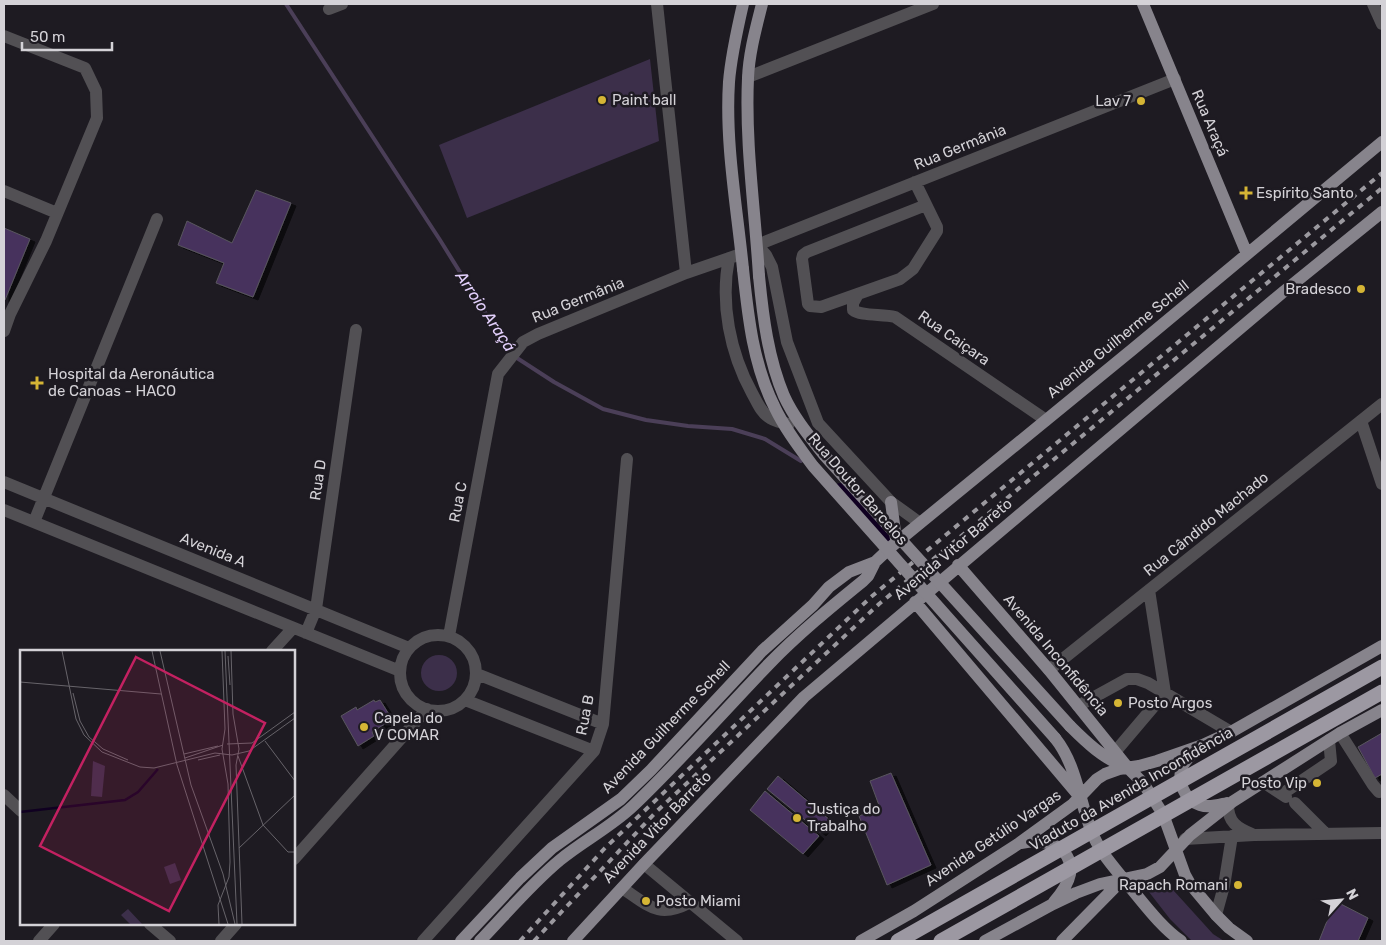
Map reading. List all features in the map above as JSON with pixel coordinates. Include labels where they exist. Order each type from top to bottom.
[{"type":"highway","name":"Viaduto da Avenida Inconfidência","points":[[898,941],[1382,667]]},
{"type":"highway","points":[[941,941],[1382,692]]},
{"type":"main road","name":"Rua Doutor Barcelos","points":[[743,4],[737,29],[729,83],[735,256],[742,269],[753,346],[774,407],[791,436],[814,466],[1056,738],[1068,760],[1080,797]]},
{"type":"main road","name":"Rua Doutor Barcelos","points":[[762,4],[751,51],[748,77],[748,120],[763,316],[772,358],[785,397],[803,428],[832,464],[1070,726]]},
{"type":"main road","name":"Rua Araçá","points":[[1143,4],[1247,254]]},
{"type":"main road","name":"Avenida Guilherme Schell","points":[[480,941],[529,889],[560,860],[609,827],[631,808],[771,662],[868,576],[875,562],[897,542],[1382,142]]},
{"type":"main road","name":"Avenida Vitor Barreto","points":[[572,941],[804,697],[1282,293],[1382,212]]},
{"type":"main road","points":[[891,502],[897,542]]},
{"type":"main road","name":"Avenida Guilherme Schell","points":[[461,941],[520,878],[552,848],[621,800],[762,651],[813,605],[829,587],[860,567],[875,562]]},
{"type":"main road","name":"Avenida Inconfidência","points":[[958,565],[1049,670],[1128,768],[1144,784],[1163,814],[1184,875],[1216,915],[1229,928],[1247,941]]},
{"type":"main road","points":[[915,602],[1080,797],[1091,832],[1099,848],[1153,915],[1172,935],[1181,941]]},
{"type":"main road","name":"Avenida Getúlio Vargas","points":[[861,941],[914,911],[1018,844],[1080,797],[1098,778],[1112,771],[1148,764],[1203,745],[1231,732],[1382,646]]},
{"type":"main road","points":[[985,941],[1053,904],[1091,887],[1153,871],[1165,863],[1185,839],[1230,803],[1340,733],[1381,712]]},
{"type":"main road","name":"Avenida Inconfidência","points":[[1070,726],[1102,755],[1128,768]]},
{"type":"main road","points":[[1203,745],[1188,758],[1181,769],[1181,781],[1185,793],[1194,802],[1206,806],[1230,803]]},
{"type":"main road","points":[[1018,844],[1030,841],[1045,841],[1058,847],[1064,853],[1069,864],[1070,876],[1053,904]]},
{"type":"main road","points":[[1062,941],[1124,879]]},
{"type":"street","points":[[329,9],[342,4]]},
{"type":"street","points":[[657,4],[686,273]]},
{"type":"street","points":[[748,77],[933,4]]},
{"type":"street","points":[[1373,4],[1382,24]]},
{"type":"street","points":[[4,36],[85,68],[96,91],[97,118],[46,241],[7,313],[4,331]]},
{"type":"street","name":"Rua Germânia","points":[[757,245],[1174,79]]},
{"type":"street","points":[[915,182],[926,205],[937,231],[913,269],[900,279],[820,307],[808,304],[803,255],[926,205]]},
{"type":"street","points":[[4,191],[57,213]]},
{"type":"street","points":[[34,522],[157,219]]},
{"type":"street","points":[[757,245],[766,255],[772,267],[787,342],[818,423],[891,502],[920,523]]},
{"type":"street","points":[[735,256],[725,283],[726,305],[737,362],[747,385],[769,418],[786,424],[806,425],[818,423]]},
{"type":"street","name":"Rua Germânia","points":[[502,371],[522,342],[538,334],[686,273],[735,256]]},
{"type":"street","name":"Rua Caiçara","points":[[858,294],[853,303],[853,310],[858,314],[885,314],[895,317],[1046,420]]},
{"type":"street","name":"Rua D","points":[[306,633],[316,610],[356,330]]},
{"type":"street","name":"Rua C","points":[[450,636],[502,371]]},
{"type":"street","name":"Rua Cândido Machado","points":[[1049,670],[1382,404]]},
{"type":"street","points":[[1361,421],[1382,484]]},
{"type":"street","name":"Rua B","points":[[423,941],[594,750],[603,724],[627,459]]},
{"type":"street","name":"Avenida A","points":[[4,482],[410,648]]},
{"type":"street","points":[[4,510],[400,671]]},
{"type":"street","points":[[1115,752],[1165,693],[1149,590]]},
{"type":"street","points":[[273,650],[294,628]]},
{"type":"street","points":[[428,636],[450,636],[467,648],[472,657],[477,674],[472,690],[465,700],[457,706],[447,710],[427,709],[416,703],[407,694],[402,683],[400,671],[403,658],[418,640],[428,636]]},
{"type":"street","points":[[477,674],[603,724]]},
{"type":"street","points":[[1078,706],[1127,680],[1137,679],[1165,693],[1231,732]]},
{"type":"street","points":[[465,700],[594,750]]},
{"type":"street","points":[[295,858],[427,709]]},
{"type":"street","points":[[1340,733],[1373,785],[1379,792],[1382,791]]},
{"type":"street","points":[[1288,798],[1331,761],[1329,740]]},
{"type":"street","points":[[1263,782],[1288,798],[1326,834]]},
{"type":"street","points":[[4,795],[20,809]]},
{"type":"street","points":[[1230,803],[1229,815],[1232,822],[1240,829],[1254,834]]},
{"type":"street","points":[[1185,839],[1254,834],[1382,833]]},
{"type":"street","points":[[1216,915],[1224,886],[1232,836]]},
{"type":"street","points":[[644,864],[737,941]]},
{"type":"street","points":[[622,888],[649,906],[664,911],[676,910],[689,903]]},
{"type":"street","points":[[39,941],[53,925]]},
{"type":"street","points":[[151,925],[170,941]]},
{"type":"street","points":[[221,941],[235,925]]},
{"type":"shaded area","name":"Paint ball","points":[[650,59],[659,141],[467,218],[439,145]]},
{"type":"shaded area","points":[[439,655],[451,661],[457,673],[451,685],[439,691],[427,685],[421,673],[427,661]]},
{"type":"shaded area","points":[[1154,881],[1165,881],[1213,934],[1224,941],[1192,941],[1170,919],[1149,892]]},
{"type":"building","points":[[256,190],[291,203],[253,297],[216,283],[224,263],[178,245],[187,221],[232,243]]},
{"type":"building","points":[[4,228],[30,239],[5,300],[4,299]]},
{"type":"building","name":"Capela do V COMAR","points":[[374,700],[375,702],[380,700],[390,716],[386,718],[388,722],[372,732],[374,736],[358,746],[341,716],[356,707],[357,710]]},
{"type":"building","points":[[1382,733],[1382,774],[1375,778],[1358,747]]},
{"type":"building","points":[[891,773],[931,865],[887,885],[859,816],[880,808],[870,781]]},
{"type":"building","points":[[778,776],[831,821],[821,833],[767,789]]},
{"type":"building","points":[[765,791],[819,836],[803,854],[750,810]]},
{"type":"building","points":[[1335,901],[1368,918],[1358,941],[1319,941]]},
{"type":"waterway","name":"Arroio Araçá","points":[[286,4],[440,240],[496,330],[517,358],[554,382],[603,409],[646,420],[688,426],[732,429],[765,439],[801,461]]},
{"type":"waterway","name":"Arroio Araçá","points":[[840,489],[893,543]]},
{"type":"railway","points":[[520,941],[605,848],[871,597],[1382,173]]},
{"type":"railway","points":[[534,941],[656,812],[879,604],[1382,188]]},
{"type":"place","name":"Paint ball","points":[[602,100]]},
{"type":"place","name":"Lav 7","points":[[1141,101]]},
{"type":"place","name":"Espírito Santo","points":[[1246,193]]},
{"type":"place","name":"Bradesco","points":[[1361,289]]},
{"type":"place","name":"Hospital da Aeronáutica de Canoas - HACO","points":[[37,383]]},
{"type":"place","name":"Posto Argos","points":[[1118,703]]},
{"type":"place","name":"Capela do V COMAR","points":[[364,727]]},
{"type":"place","name":"Posto Vip","points":[[1317,783]]},
{"type":"place","name":"Justiça do Trabalho","points":[[797,818]]},
{"type":"place","name":"Rapach Romani","points":[[1238,885]]},
{"type":"place","name":"Posto Miami","points":[[646,901]]}]
